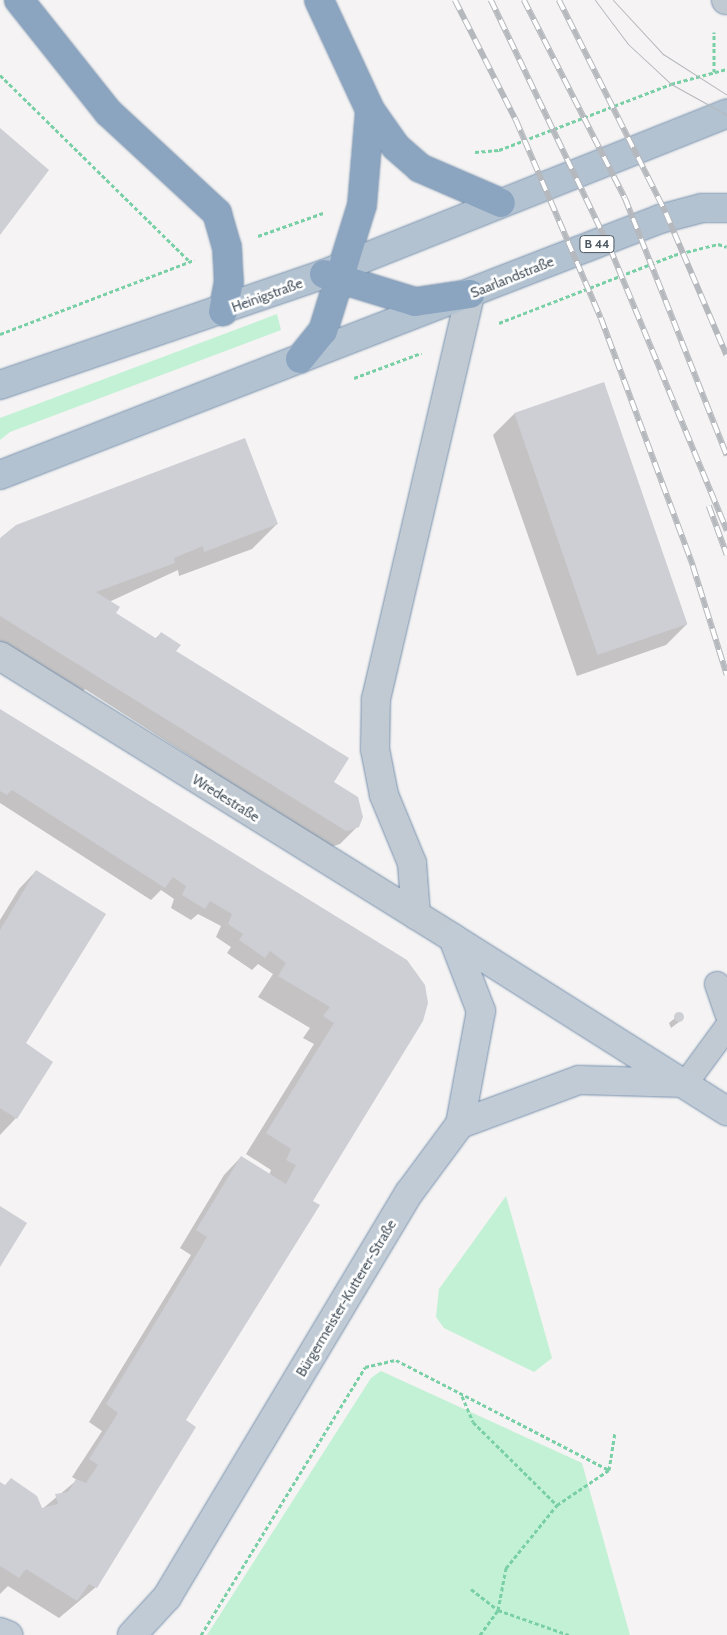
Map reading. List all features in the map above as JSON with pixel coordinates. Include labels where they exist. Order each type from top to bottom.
[{"type":"highway","points":[[19,0],[108,112],[216,213],[227,247],[228,281],[223,310]]},
{"type":"highway","points":[[319,0],[370,110],[396,147],[420,168],[501,203]]},
{"type":"highway","points":[[300,359],[323,331],[335,274],[362,205],[370,110]]},
{"type":"highway","points":[[335,274],[416,302],[470,294]]},
{"type":"main road","name":"Heinigstraße","points":[[0,385],[335,274],[501,203],[727,114]]},
{"type":"main road","name":"Saarlandstraße","points":[[300,359],[660,219],[702,208],[727,208]]},
{"type":"main road","points":[[0,476],[300,359]]},
{"type":"street","points":[[416,915],[412,863],[384,795],[374,749],[376,699],[470,294]]},
{"type":"street","name":"Wredestraße","points":[[0,656],[453,938]]},
{"type":"street","points":[[453,938],[686,1083],[727,1111]]},
{"type":"street","name":"Bürgermeister-Kutterer-Straße","points":[[132,1635],[167,1596],[409,1193],[460,1124],[480,1011],[453,938]]},
{"type":"street","points":[[460,1124],[580,1080],[686,1083]]},
{"type":"street","points":[[0,1632],[8,1635]]},
{"type":"lane","points":[[717,984],[727,1013]]},
{"type":"lane","points":[[686,1083],[727,1028]]},
{"type":"path","points":[[714,72],[715,27]]},
{"type":"path","points":[[0,75],[190,262]]},
{"type":"path","points":[[201,1635],[365,1367],[396,1360],[609,1470]]},
{"type":"path","points":[[461,1395],[473,1422],[557,1505]]},
{"type":"path","points":[[480,1635],[498,1610],[506,1568],[557,1505],[609,1470],[615,1433]]},
{"type":"path","points":[[471,1589],[498,1610],[569,1635]]},
{"type":"green space","points":[[277,314],[281,330],[10,432],[0,440],[0,418]]},
{"type":"green space","points":[[506,1196],[552,1358],[534,1372],[444,1328],[436,1317],[439,1289]]},
{"type":"green space","points":[[381,1371],[582,1463],[630,1635],[207,1635],[371,1378]]},
{"type":"building","points":[[0,128],[49,170],[0,235]]},
{"type":"building","points":[[604,382],[687,624],[598,655],[514,413]]},
{"type":"building","points":[[245,438],[278,524],[204,552],[203,546],[174,558],[175,563],[96,592],[120,607],[116,613],[157,639],[161,632],[181,645],[176,651],[349,758],[334,782],[358,797],[363,817],[359,827],[351,830],[346,831],[0,616],[0,538],[16,525]]},
{"type":"building","points":[[0,709],[407,960],[425,985],[428,1003],[423,1021],[313,1201],[320,1205],[186,1420],[196,1427],[97,1588],[89,1584],[77,1601],[26,1569],[19,1578],[0,1566],[0,1482],[5,1485],[11,1478],[37,1496],[42,1508],[58,1504],[55,1494],[68,1492],[76,1479],[86,1483],[98,1465],[89,1459],[118,1413],[106,1404],[207,1237],[196,1230],[241,1156],[286,1184],[296,1165],[286,1160],[291,1149],[266,1133],[334,1023],[323,1016],[330,1007],[278,976],[286,963],[270,951],[265,958],[239,940],[243,934],[228,924],[232,914],[210,901],[205,909],[182,895],[186,886],[173,877],[165,888],[12,790],[7,795],[0,791]]},
{"type":"building","points":[[36,870],[106,914],[26,1043],[53,1062],[17,1119],[0,1108],[0,930]]},
{"type":"building","points":[[677,1012],[681,1012],[684,1017],[683,1021],[677,1022],[674,1019],[674,1015]]},
{"type":"building","points":[[0,1206],[27,1223],[0,1267]]},
{"type":"tram line","points":[[595,0],[628,44],[671,84],[727,115]]},
{"type":"tram line","points":[[613,0],[663,54],[727,95]]},
{"type":"railway","points":[[455,0],[516,120],[601,318],[693,566],[727,675]]},
{"type":"railway","points":[[491,0],[610,248],[727,531]]},
{"type":"railway","points":[[524,0],[625,198],[727,456]]},
{"type":"railway","points":[[559,0],[666,213],[727,356]]},
{"type":"railway","points":[[709,506],[727,555]]}]
